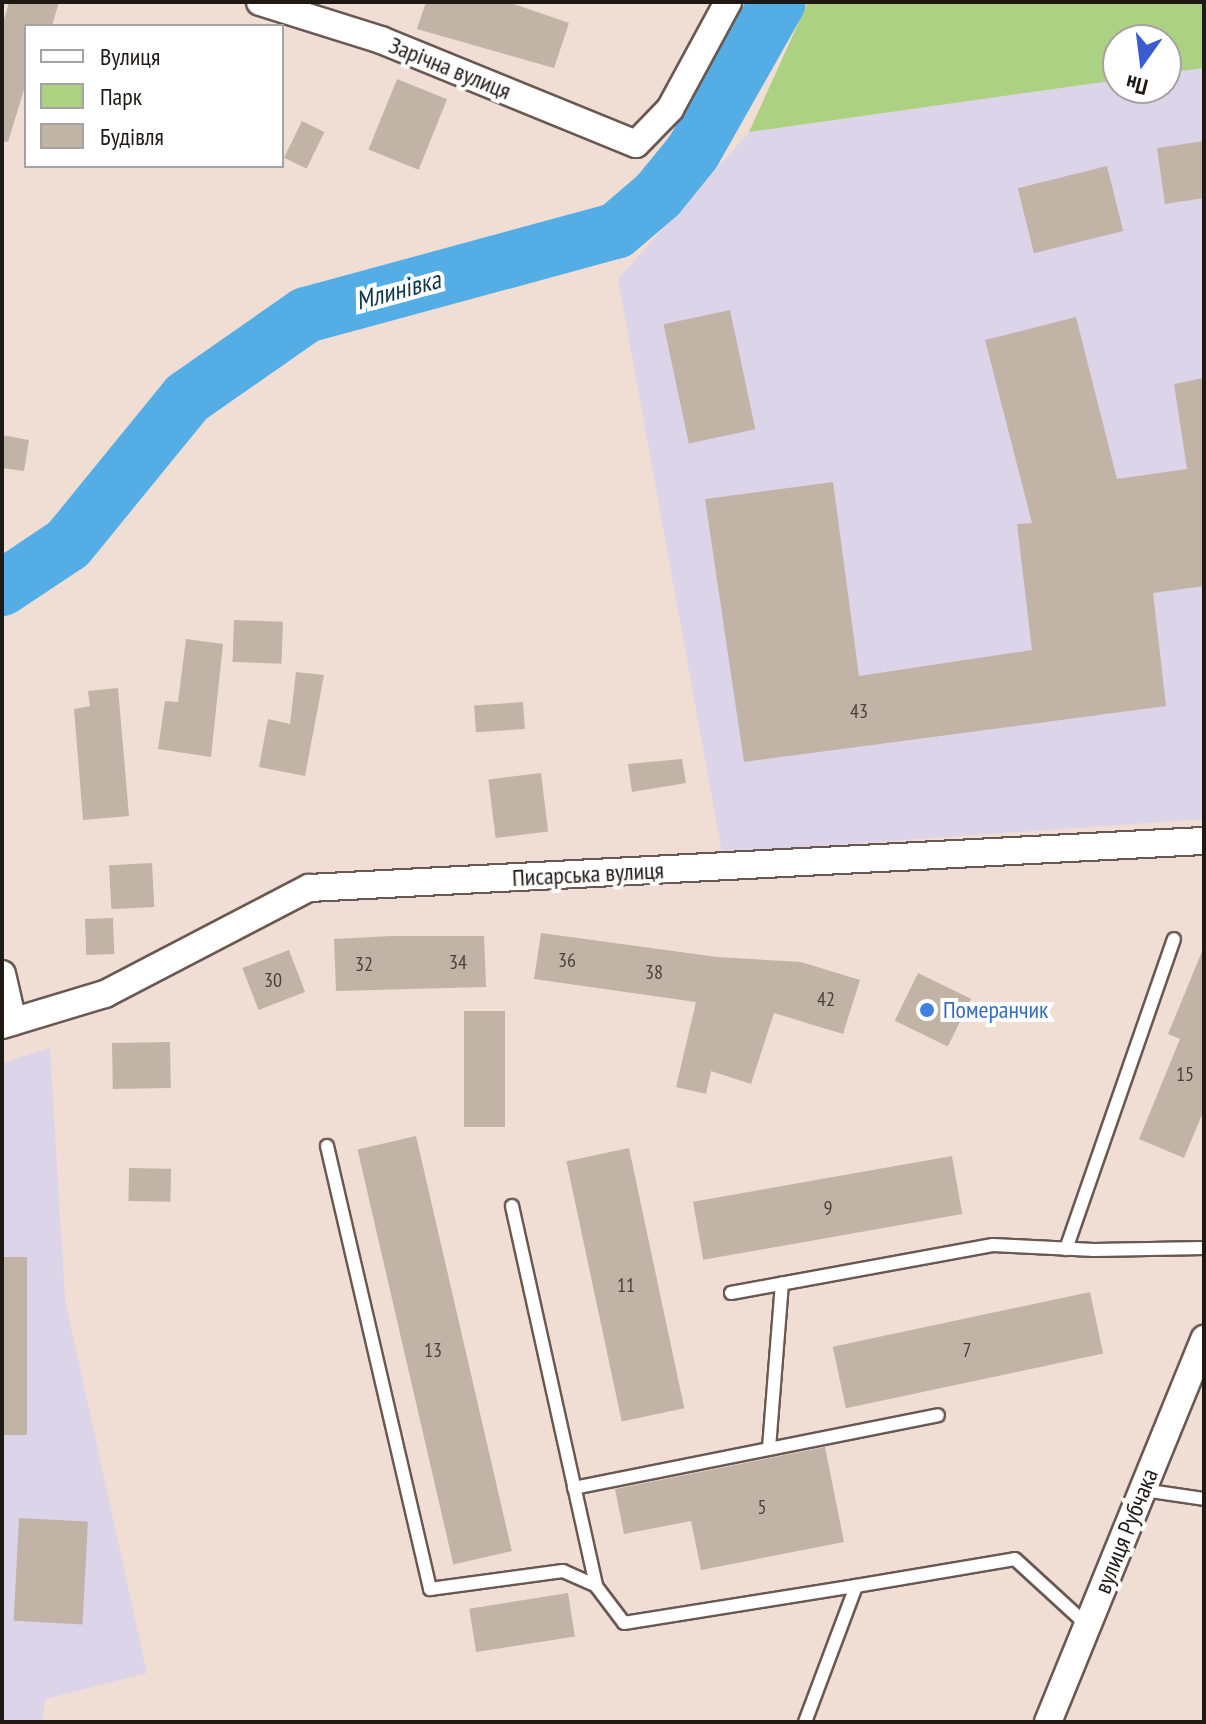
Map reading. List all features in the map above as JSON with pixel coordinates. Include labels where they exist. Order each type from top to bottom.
[{"type":"street","name":"Зарічна вулиця","points":[[260,2],[381,40],[636,144],[670,109],[728,2]]},
{"type":"street","name":"Писарська вулиця","points":[[8,1024],[105,994],[309,888],[1204,841]]},
{"type":"street","points":[[2,974],[8,1024]]},
{"type":"street","name":"вулиця Рубчака","points":[[1048,1722],[1204,1339]]},
{"type":"lane","points":[[1066,1249],[1174,939]]},
{"type":"lane","points":[[327,1146],[430,1589],[563,1571],[596,1586]]},
{"type":"lane","points":[[512,1206],[596,1586],[624,1623],[1015,1559],[1087,1625]]},
{"type":"lane","points":[[731,1293],[993,1245],[1066,1249],[1204,1248]]},
{"type":"lane","points":[[769,1448],[782,1284]]},
{"type":"lane","points":[[574,1488],[938,1415]]},
{"type":"lane","points":[[1143,1490],[1204,1499]]},
{"type":"lane","points":[[805,1722],[856,1586]]},
{"type":"shaded area","points":[[1204,68],[1204,819],[722,853],[618,279],[749,132],[1102,82],[1102,104],[1182,104],[1182,71]]},
{"type":"shaded area","points":[[50,1048],[65,1300],[147,1673],[45,1699],[42,1722],[2,1722],[2,1063]]},
{"type":"green space","points":[[808,2],[1204,2],[1204,68],[1182,71],[1182,24],[1102,24],[1102,82],[749,132]]},
{"type":"building","points":[[9,2],[59,2],[53,24],[24,24],[24,90],[8,142],[2,141],[2,27]]},
{"type":"building","points":[[426,2],[508,2],[569,23],[554,68],[417,29]]},
{"type":"building","points":[[397,79],[447,99],[419,170],[369,149]]},
{"type":"building","points":[[302,121],[324,132],[306,169],[284,158]]},
{"type":"building","points":[[1204,141],[1204,198],[1165,204],[1157,148]]},
{"type":"building","points":[[1107,166],[1123,231],[1034,253],[1018,188]]},
{"type":"building","points":[[730,310],[755,429],[689,443],[663,324]]},
{"type":"building","points":[[1076,317],[1117,479],[1187,469],[1174,384],[1204,378],[1204,586],[1153,593],[1166,706],[744,762],[705,499],[833,482],[859,676],[1032,650],[1017,524],[1032,523],[985,340]]},
{"type":"building","points":[[2,435],[29,440],[24,471],[2,468]]},
{"type":"building","points":[[234,620],[283,622],[282,664],[233,662]]},
{"type":"building","points":[[186,639],[223,644],[211,757],[158,749],[165,701],[178,702]]},
{"type":"building","points":[[296,672],[324,675],[305,776],[259,767],[268,719],[290,724]]},
{"type":"building","points":[[118,688],[129,816],[83,820],[74,709],[90,706],[88,691]]},
{"type":"building","points":[[523,702],[525,729],[476,732],[474,705]]},
{"type":"building","points":[[682,759],[686,783],[632,792],[628,764]]},
{"type":"building","points":[[541,773],[548,832],[496,838],[488,779]]},
{"type":"building","points":[[152,863],[154,907],[111,909],[109,865]]},
{"type":"building","points":[[113,918],[114,954],[86,955],[85,919]]},
{"type":"building","points":[[541,933],[717,957],[801,962],[860,980],[843,1034],[774,1013],[751,1084],[711,1071],[706,1094],[676,1087],[696,1002],[534,979]]},
{"type":"building","points":[[484,936],[486,987],[336,991],[334,939]]},
{"type":"building","points":[[1203,949],[1204,1110],[1184,1158],[1139,1139],[1180,1039],[1168,1034]]},
{"type":"building","points":[[289,950],[305,992],[258,1010],[242,968]]},
{"type":"building","points":[[918,973],[971,999],[948,1046],[895,1021]]},
{"type":"building","points":[[464,1011],[505,1011],[505,1127],[464,1127]]},
{"type":"building","points":[[170,1042],[171,1088],[113,1089],[112,1043]]},
{"type":"building","points":[[416,1136],[512,1551],[453,1565],[358,1149]]},
{"type":"building","points":[[629,1148],[684,1408],[622,1421],[566,1161]]},
{"type":"building","points":[[952,1156],[962,1214],[703,1260],[693,1202]]},
{"type":"building","points":[[129,1168],[171,1169],[170,1202],[128,1201]]},
{"type":"building","points":[[2,1257],[27,1257],[27,1435],[2,1435]]},
{"type":"building","points":[[1090,1292],[1103,1354],[846,1408],[833,1347]]},
{"type":"building","points":[[825,1447],[844,1542],[701,1570],[691,1521],[624,1534],[615,1489]]},
{"type":"building","points":[[19,1518],[88,1522],[83,1624],[14,1621]]},
{"type":"building","points":[[568,1593],[575,1636],[476,1652],[469,1609]]},
{"type":"waterway","name":"Млинівка","points":[[2,588],[68,544],[187,398],[306,315],[616,231],[658,195],[693,152],[778,2]]},
{"type":"place","name":"Померанчик","points":[[927,1010]]}]
